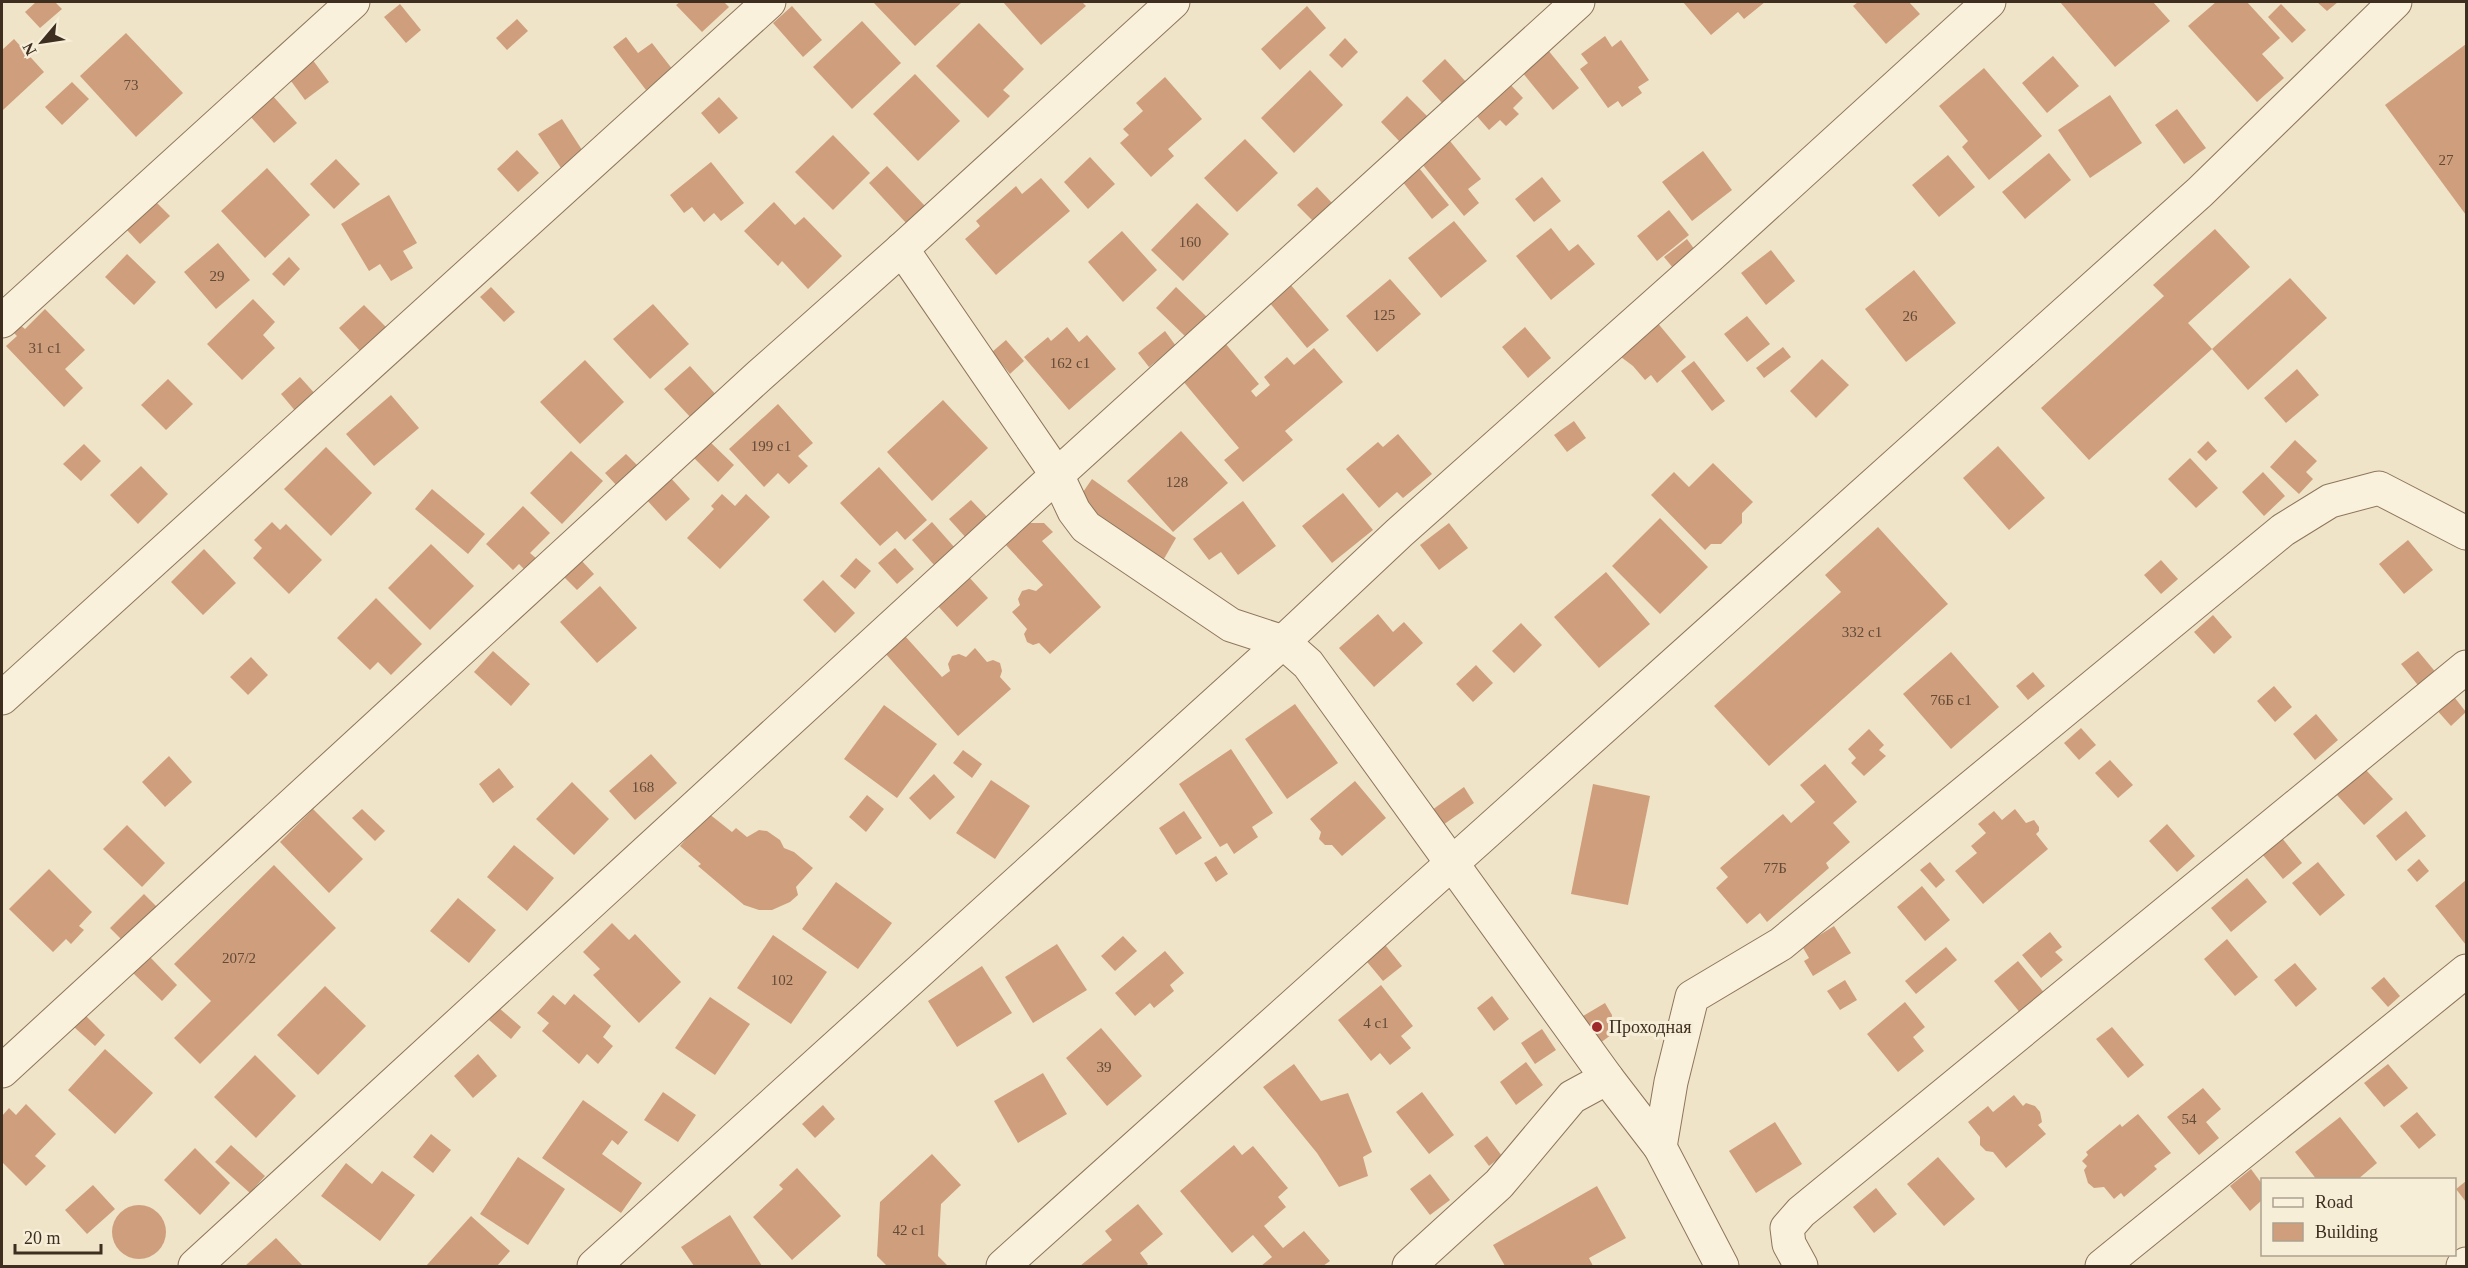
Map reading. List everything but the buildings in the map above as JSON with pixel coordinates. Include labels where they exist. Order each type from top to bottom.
[{"type":"lane","points":[[2,321],[353,2]]},
{"type":"lane","points":[[2,698],[770,2]]},
{"type":"lane","points":[[2,1071],[724,408],[1173,2]]},
{"type":"lane","points":[[195,1266],[1057,475],[1578,2]]},
{"type":"lane","points":[[594,1266],[1283,642],[1399,533],[1710,256],[1989,2]]},
{"type":"lane","points":[[1003,1266],[2200,192],[2395,2]]},
{"type":"lane","points":[[902,249],[1057,475],[1074,511],[1086,527],[1231,625],[1283,642],[1308,664],[1660,1148],[1722,1266]]},
{"type":"lane","points":[[1660,1148],[1671,1082],[1692,997],[1781,944],[2283,530],[2330,501],[2379,489],[2466,533]]},
{"type":"lane","points":[[1801,1266],[1789,1244],[1787,1228],[1801,1212],[2466,667]]},
{"type":"lane","points":[[2102,1266],[2466,971]]},
{"type":"lane","points":[[1409,1266],[1499,1184],[1572,1097],[1607,1078]]},
{"type":"place","name":"Проходная","points":[[1597,1027]]}]
